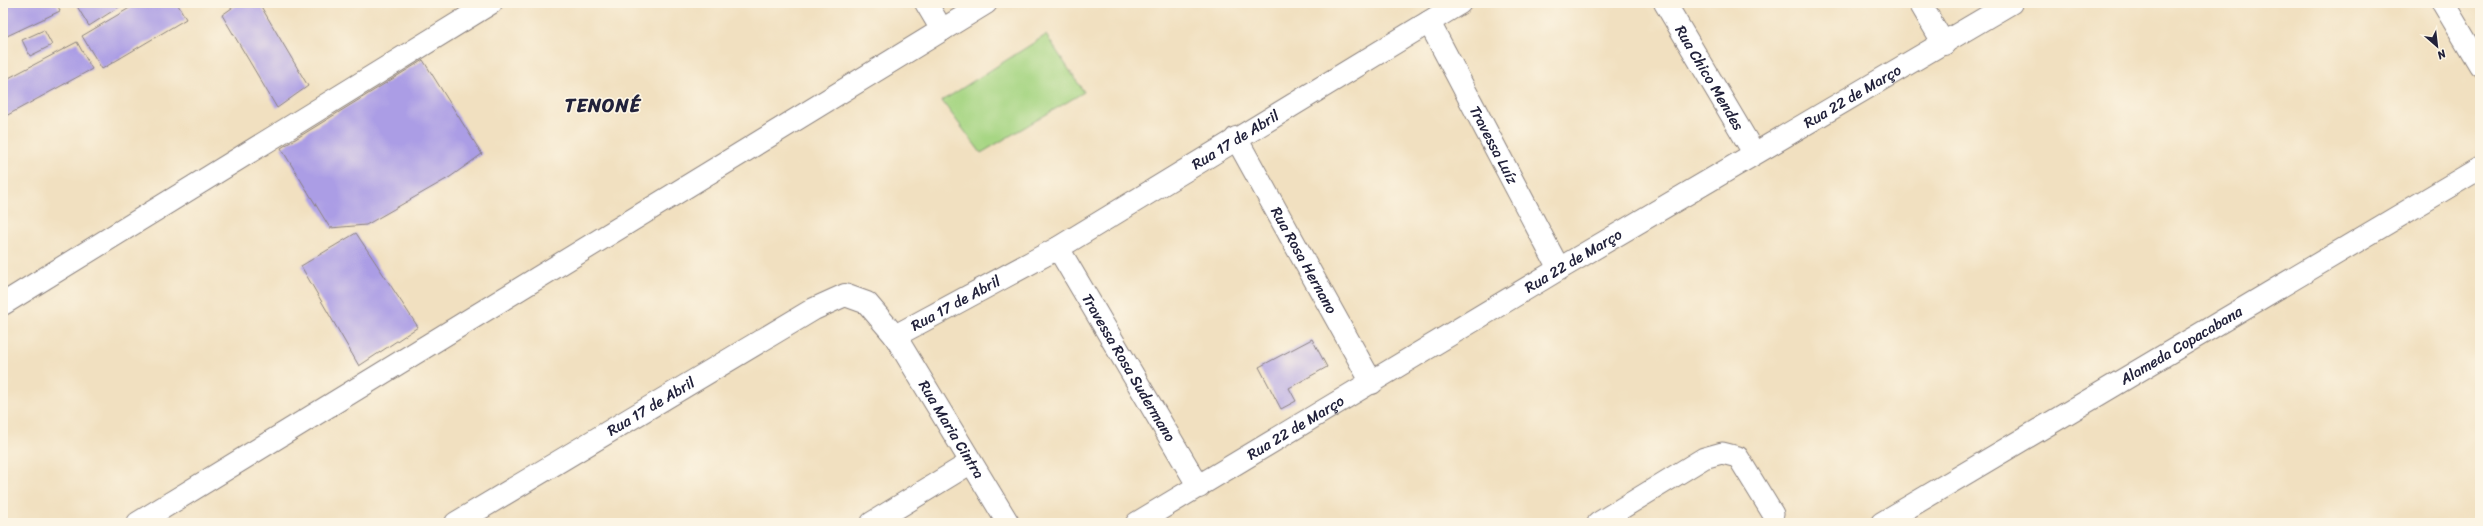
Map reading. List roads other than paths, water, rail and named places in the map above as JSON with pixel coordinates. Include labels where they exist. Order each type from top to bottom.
[{"type":"street","points":[[3,304],[491,3]]},
{"type":"street","points":[[926,3],[942,30]]},
{"type":"street","points":[[138,523],[986,3]]},
{"type":"street","name":"Rua 17 de Abril","points":[[456,523],[814,309],[845,295],[867,303],[895,336],[1058,248],[1236,138],[1460,3]]},
{"type":"street","name":"Rua Chico Mendes","points":[[1665,3],[1754,153]]},
{"type":"street","points":[[1920,3],[1944,44]]},
{"type":"street","name":"Rua 22 de Março","points":[[1137,523],[1372,383],[1559,269],[1754,153],[1944,44],[2011,3]]},
{"type":"street","points":[[2443,3],[2480,65]]},
{"type":"street","name":"Travessa Luíz","points":[[1429,22],[1559,269]]},
{"type":"street","name":"Rua Rosa Hernano","points":[[1236,138],[1372,383]]},
{"type":"street","name":"Alameda Copacabana","points":[[1882,523],[2480,168]]},
{"type":"street","name":"Travessa Rosa Sudermano","points":[[1058,248],[1199,487]]},
{"type":"street","name":"Rua Maria Cintra","points":[[895,336],[970,463],[1008,523]]},
{"type":"street","points":[[872,523],[970,463]]},
{"type":"lane","points":[[1598,523],[1704,458],[1722,453],[1738,457],[1773,514]]},
{"type":"district","name":"TENONÉ","points":[[603,105]]}]
